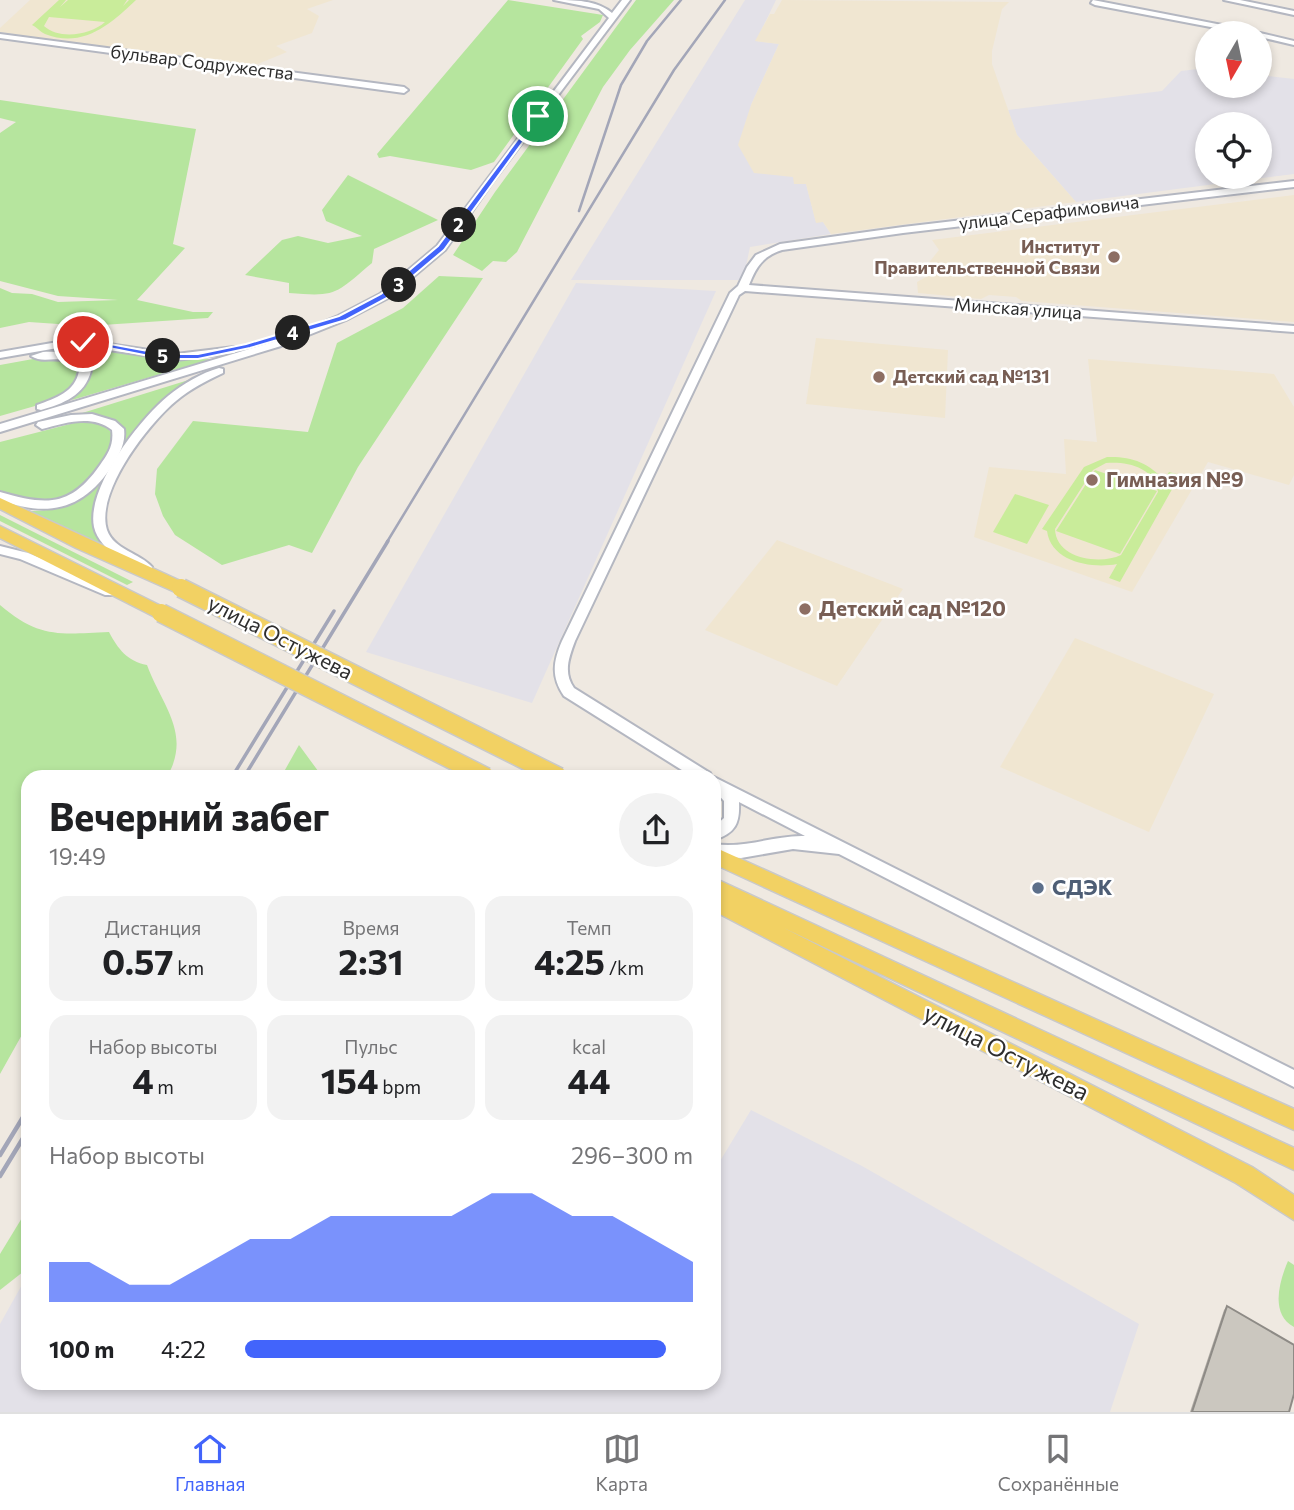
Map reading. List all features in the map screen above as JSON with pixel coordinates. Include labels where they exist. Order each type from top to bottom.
[{"type":"main road","name":"улица Остужева","points":[[0,503],[82,544],[181,588],[545,770]]},
{"type":"main road","name":"улица Остужева","points":[[0,531],[472,770]]},
{"type":"main road","points":[[721,855],[1294,1120]]},
{"type":"main road","points":[[721,889],[1294,1159]]},
{"type":"main road","name":"улица Остужева","points":[[721,906],[1244,1175],[1294,1209]]},
{"type":"street","points":[[558,0],[601,7],[614,18]]},
{"type":"street","points":[[571,0],[604,3],[624,0]]},
{"type":"street","points":[[181,588],[108,542],[98,522],[98,511],[105,489],[144,429],[157,413],[183,390],[211,375],[292,344],[376,300],[402,282],[441,248],[496,171],[614,18],[624,0]]},
{"type":"street","points":[[1228,0],[1294,13]]},
{"type":"street","points":[[1096,1],[1195,21]]},
{"type":"street","name":"бульвар Содружества","points":[[0,36],[404,90]]},
{"type":"street","points":[[1272,38],[1294,43]]},
{"type":"street","name":"улица Серафимовича","points":[[743,288],[755,259],[762,253],[780,247],[1294,184]]},
{"type":"street","points":[[694,770],[569,692],[559,681],[559,668],[583,611],[735,293],[743,288]]},
{"type":"street","name":"Минская улица","points":[[743,288],[1294,330]]},
{"type":"street","points":[[0,355],[83,342],[164,356],[198,356],[247,346],[342,318]]},
{"type":"street","points":[[0,425],[82,404],[239,357],[342,318]]},
{"type":"street","points":[[0,362],[60,355],[76,361],[83,368],[85,375],[78,388],[65,398],[0,425]]},
{"type":"street","points":[[0,434],[66,420],[92,418],[113,424],[118,429],[120,439],[96,481],[69,500],[35,507],[0,496]]},
{"type":"street","points":[[0,550],[24,556],[161,613]]},
{"type":"street","points":[[721,788],[1294,1079]]},
{"type":"street","points":[[721,789],[731,800],[732,818],[721,830]]},
{"type":"street","points":[[721,852],[800,843],[842,848]]},
{"type":"shaded area","points":[[30,0],[333,0],[307,9],[319,16],[312,33],[276,46],[287,52],[250,67],[0,32],[0,28]]},
{"type":"shaded area","points":[[745,0],[776,0],[756,41],[779,44],[751,105],[793,177],[806,184],[816,222],[823,222],[831,234],[750,247],[743,280],[571,280]]},
{"type":"shaded area","points":[[782,0],[1009,2],[1002,9],[992,51],[992,64],[1017,135],[1076,202],[831,234],[823,222],[816,223],[806,184],[794,184],[793,177],[754,173],[738,145],[751,105],[779,44],[755,41],[770,14],[774,14]]},
{"type":"shaded area","points":[[1195,69],[1195,98],[1272,98],[1272,76],[1294,79],[1294,174],[1272,177],[1272,112],[1195,112],[1195,187],[1076,202],[1017,135],[1008,110],[1162,91],[1181,71]]},
{"type":"shaded area","name":"Институт Правительственной Связи","points":[[1294,195],[1294,322],[1022,301],[1016,297],[989,295],[981,299],[918,293],[917,282],[935,272],[927,265],[939,250],[932,240]]},
{"type":"shaded area","points":[[576,283],[716,291],[532,703],[366,652]]},
{"type":"shaded area","name":"Детский сад №131","points":[[816,338],[948,350],[945,418],[806,404]]},
{"type":"shaded area","name":"Гимназия №9","points":[[1088,359],[1274,374],[1294,407],[1294,475],[1289,485],[1208,462],[1132,592],[974,537],[989,467],[1066,474],[1064,439],[1097,442]]},
{"type":"shaded area","name":"Детский сад №120","points":[[777,540],[903,589],[837,686],[705,630]]},
{"type":"shaded area","points":[[1075,638],[1214,694],[1149,832],[1000,767]]},
{"type":"shaded area","points":[[751,1110],[862,1166],[1139,1324],[1110,1412],[0,1412],[0,1324],[21,1286],[21,1390],[721,1390],[721,1159]]},
{"type":"green space","points":[[59,0],[66,0],[60,7],[68,0],[127,0],[123,6],[129,0],[136,0],[117,18],[84,36],[59,38],[45,34],[32,25]],"holes":[[[49,17],[105,22],[92,30],[75,34],[58,33],[44,26]]]},
{"type":"green space","points":[[508,0],[603,15],[600,22],[581,36],[583,39],[494,162],[471,170],[390,156],[379,158],[377,154]]},
{"type":"green space","points":[[636,0],[674,0],[630,50],[603,87],[517,252],[506,262],[493,261],[482,271],[453,255],[495,192]]},
{"type":"green space","points":[[0,100],[196,129],[173,244],[185,248],[137,300],[193,312],[213,312],[208,318],[87,326],[29,322],[0,328],[0,288],[58,302],[118,300],[58,296],[0,281],[0,133],[16,122],[0,118]]},
{"type":"green space","points":[[348,175],[438,220],[374,249],[372,263],[335,291],[317,294],[289,293],[289,283],[245,275],[282,240],[298,236],[328,243],[362,236],[326,221],[322,210]]},
{"type":"green space","points":[[439,276],[483,278],[358,467],[312,553],[289,545],[222,565],[175,535],[163,516],[155,494],[157,469],[193,421],[308,432],[337,343],[403,308]]},
{"type":"green space","points":[[76,345],[167,360],[212,359],[72,400],[89,379],[89,366],[83,357],[56,352],[12,357]]},
{"type":"green space","points":[[44,357],[65,360],[74,365],[81,374],[68,392],[49,402],[0,416],[0,365]]},
{"type":"green space","points":[[195,378],[174,392],[96,500],[94,530],[112,553],[30,511],[44,511],[67,505],[87,493],[104,474],[118,452],[124,433],[121,426],[104,417],[79,414]]},
{"type":"green space","points":[[78,422],[102,426],[109,430],[113,438],[106,458],[79,488],[62,499],[46,502],[14,497],[0,490],[0,442]]},
{"type":"green space","points":[[1107,457],[1115,457],[1146,465],[1164,481],[1169,472],[1180,475],[1120,582],[1109,578],[1117,564],[1096,565],[1074,561],[1056,550],[1047,531],[1042,529],[1084,467]],"holes":[[[1106,463],[1146,471],[1156,483],[1158,492],[1121,555],[1102,559],[1080,557],[1063,547],[1057,539],[1055,529],[1093,470]]]},
{"type":"green space","points":[[1095,470],[1157,491],[1120,554],[1056,531]]},
{"type":"green space","points":[[1015,494],[1049,505],[1027,544],[993,532]]},
{"type":"green space","points":[[0,515],[133,582],[127,585],[0,521]]},
{"type":"green space","points":[[0,605],[27,624],[51,632],[109,632],[124,653],[134,661],[147,665],[172,720],[177,747],[170,770],[21,770],[21,1036],[0,1074]]},
{"type":"green space","points":[[299,745],[317,770],[285,770]]},
{"type":"green space","points":[[21,1220],[21,1274],[0,1290],[0,1254]]},
{"type":"green space","points":[[1288,1261],[1294,1265],[1294,1327],[1286,1321],[1279,1306],[1282,1278]]},
{"type":"building","points":[[1227,1306],[1294,1345],[1294,1394],[1289,1412],[1192,1412]]},
{"type":"railway","points":[[579,211],[621,85],[647,41],[681,0]]},
{"type":"railway","points":[[387,542],[674,70],[725,0]]},
{"type":"railway","points":[[248,770],[388,541]]},
{"type":"railway","points":[[236,770],[334,611]]},
{"type":"railway","points":[[0,1155],[21,1120]]},
{"type":"railway","points":[[0,1176],[21,1142]]},
{"type":"place","name":"Институт Правительственной Связи","points":[[1114,257]]},
{"type":"place","name":"Детский сад №131","points":[[879,377]]},
{"type":"place","name":"Гимназия №9","points":[[1092,480]]},
{"type":"place","name":"Детский сад №120","points":[[805,609]]},
{"type":"place","name":"СДЭК","points":[[1038,888]]},
{"type":"route","points":[[83,342],[153,355],[198,356],[247,346],[342,318],[365,307],[384,296],[441,248],[538,116]]}]
